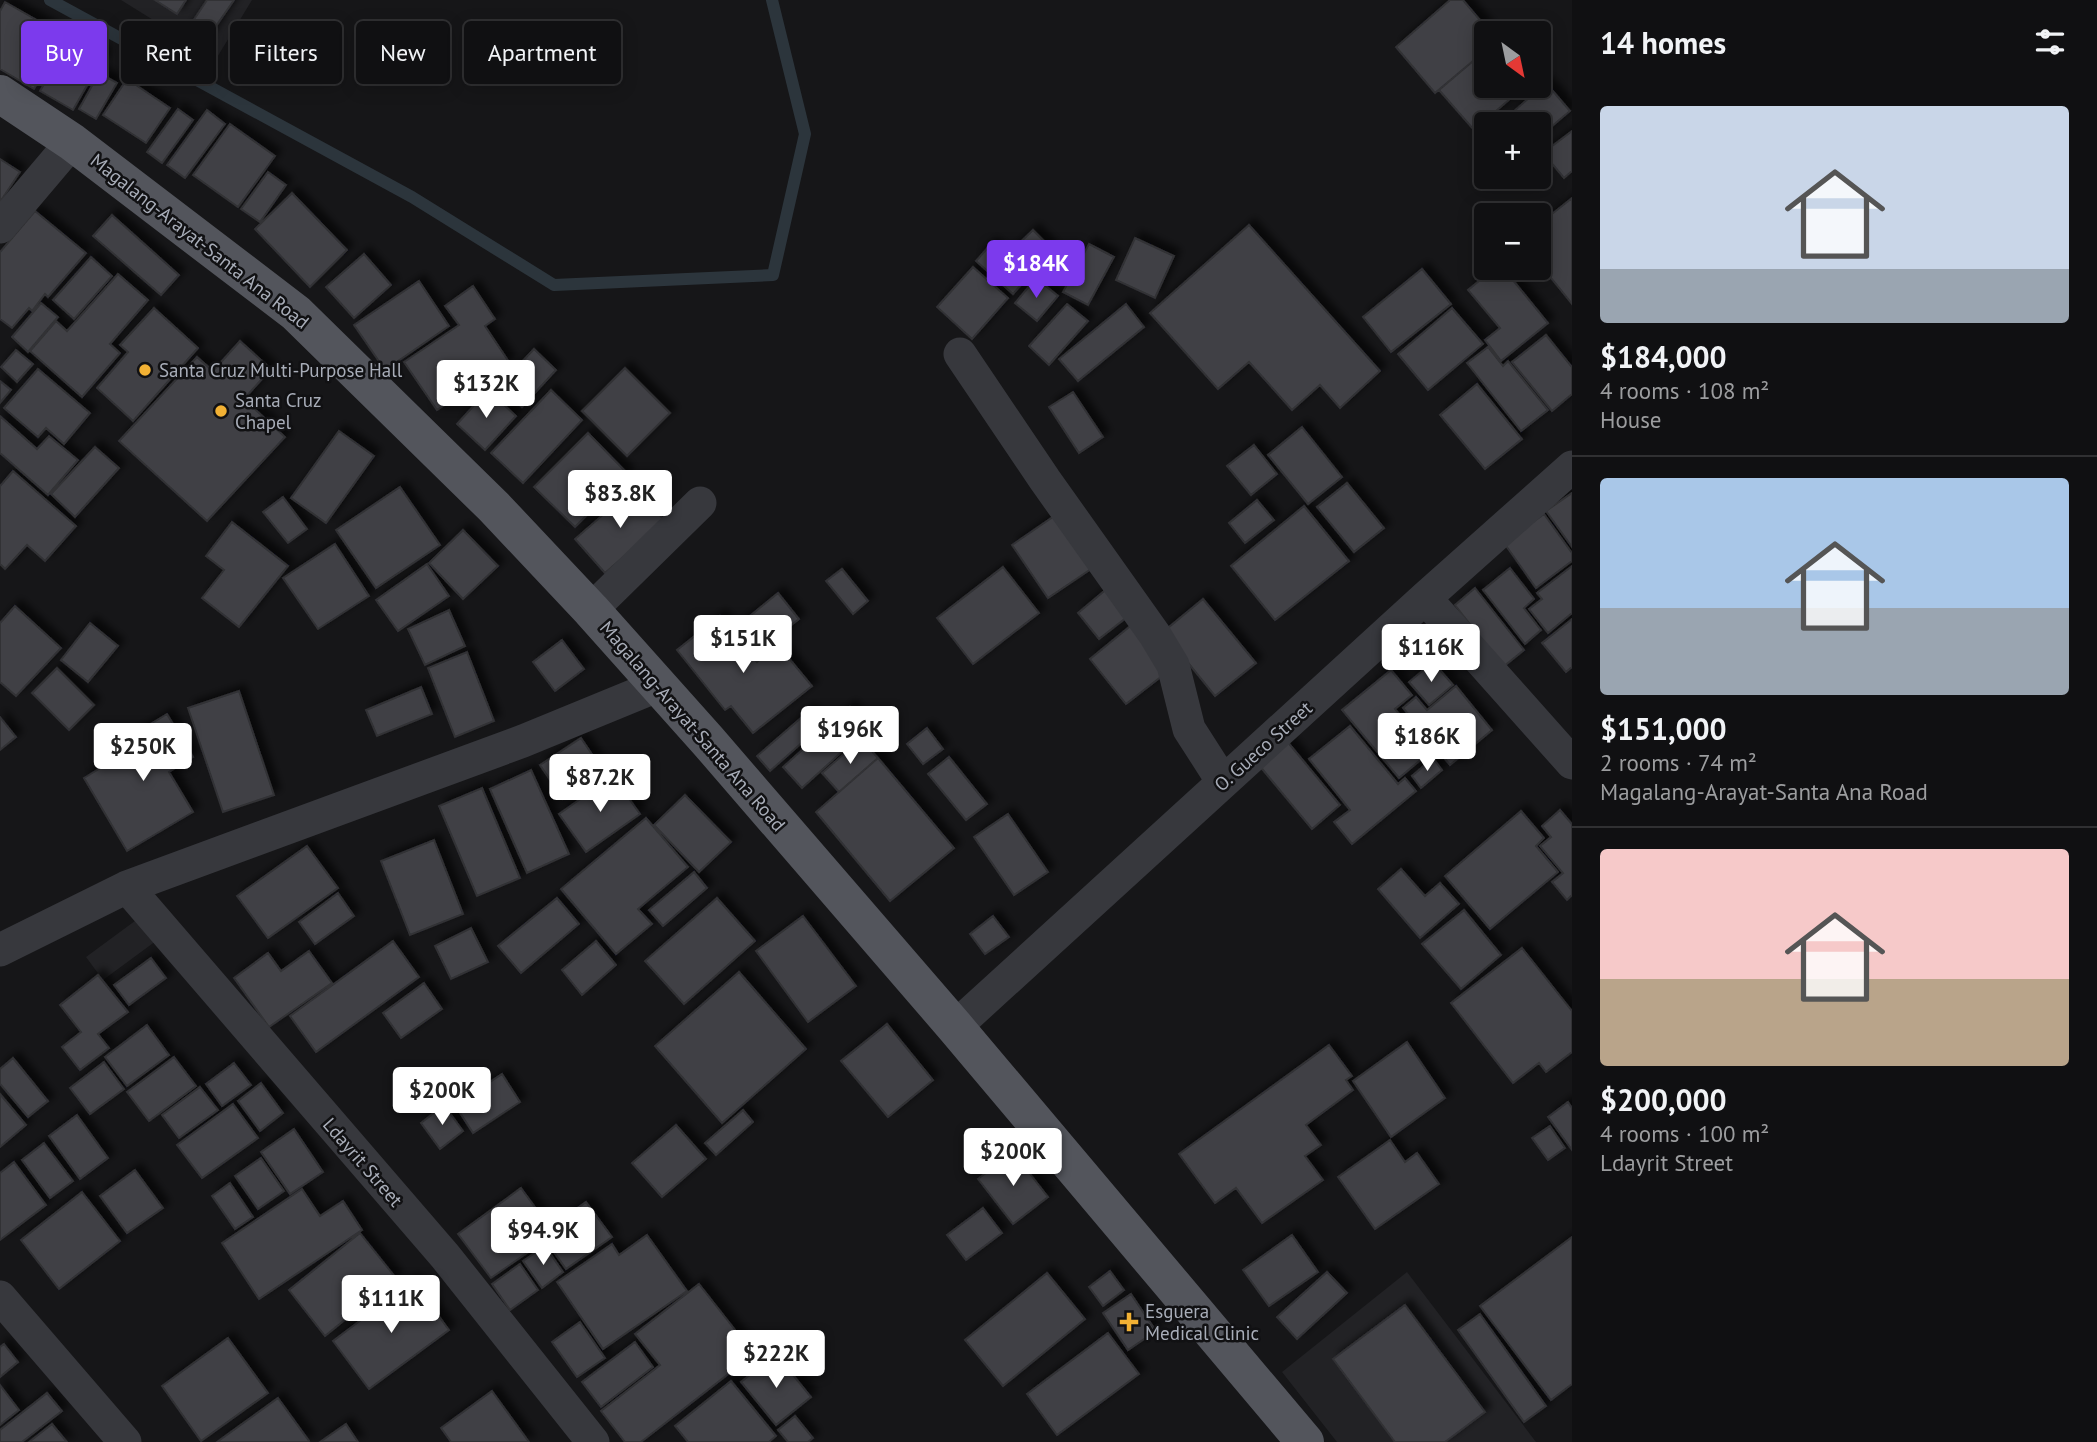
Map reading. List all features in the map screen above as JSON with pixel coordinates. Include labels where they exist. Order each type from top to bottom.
[{"type":"main road","name":"Magalang-Arayat-Santa Ana Road","points":[[0,94],[72,142],[296,313],[494,506],[717,751],[955,1027],[1304,1442]]},
{"type":"street","points":[[0,227],[72,142]]},
{"type":"street","points":[[960,354],[1045,480],[1156,635],[1173,665],[1189,729],[1223,782]]},
{"type":"street","name":"O. Gueco Street","points":[[955,1027],[1572,467]]},
{"type":"street","points":[[591,610],[700,503]]},
{"type":"street","points":[[1425,598],[1572,763]]},
{"type":"street","points":[[0,950],[127,887],[523,741],[657,686]]},
{"type":"street","name":"Ldayrit Street","points":[[127,887],[444,1256],[593,1442]]},
{"type":"street","points":[[0,1297],[125,1442]]},
{"type":"shaded area","points":[[121,0],[252,0],[239,21],[230,21],[230,36],[216,59],[216,21],[155,21]]},
{"type":"shaded area","points":[[143,915],[160,938],[103,980],[86,957]]},
{"type":"shaded area","points":[[1407,1272],[1536,1442],[1337,1442],[1282,1372]]},
{"type":"building","points":[[155,0],[186,0],[177,14]]},
{"type":"building","points":[[207,0],[234,0],[216,26],[216,21],[193,21]]},
{"type":"building","points":[[1450,0],[1463,0],[1481,21],[1474,21],[1474,60],[1435,93],[1396,47]]},
{"type":"building","points":[[5,2],[39,21],[21,21],[21,81],[0,69],[0,11]]},
{"type":"building","points":[[1474,60],[1474,98],[1511,98],[1495,112],[1474,112],[1474,130],[1439,90]]},
{"type":"building","points":[[107,77],[117,83],[96,119],[79,109],[93,84],[107,84]]},
{"type":"building","points":[[44,84],[88,84],[73,110],[40,91]]},
{"type":"building","points":[[124,84],[134,84],[170,108],[146,143],[103,115]]},
{"type":"building","points":[[1551,89],[1570,111],[1551,127],[1551,112],[1514,111],[1529,98],[1551,98]]},
{"type":"building","points":[[178,109],[193,120],[162,163],[147,152]]},
{"type":"building","points":[[207,110],[225,124],[185,178],[167,165]]},
{"type":"building","points":[[230,124],[275,156],[238,207],[193,175]]},
{"type":"building","points":[[1572,131],[1572,171],[1564,178],[1551,163],[1551,147]]},
{"type":"building","points":[[0,159],[20,172],[0,202]]},
{"type":"building","points":[[268,172],[286,185],[260,222],[241,209]]},
{"type":"building","points":[[292,193],[347,250],[310,287],[255,229]]},
{"type":"building","points":[[1572,198],[1572,304],[1551,278],[1551,215]]},
{"type":"building","points":[[35,211],[86,253],[48,297],[45,294],[32,311],[29,308],[12,328],[0,319],[0,252]]},
{"type":"building","points":[[112,215],[179,275],[161,295],[93,236]]},
{"type":"building","points":[[1249,225],[1380,371],[1340,408],[1320,385],[1292,410],[1249,362],[1218,389],[1150,313]]},
{"type":"building","points":[[1033,230],[1052,249],[1029,271],[1010,252]]},
{"type":"building","points":[[1135,238],[1174,256],[1155,298],[1116,280]]},
{"type":"building","points":[[991,244],[1029,276],[1013,294],[976,261]]},
{"type":"building","points":[[1089,244],[1114,257],[1088,305],[1063,292]]},
{"type":"building","points":[[364,254],[391,285],[354,318],[326,287]]},
{"type":"building","points":[[91,257],[112,276],[74,319],[53,300]]},
{"type":"building","points":[[973,267],[1008,298],[972,339],[937,307]]},
{"type":"building","points":[[1422,269],[1451,304],[1391,352],[1363,317]]},
{"type":"building","points":[[118,274],[148,300],[110,344],[120,353],[82,397],[30,351],[56,321],[67,331]]},
{"type":"building","points":[[1036,278],[1058,296],[1037,321],[1015,303]]},
{"type":"building","points":[[1480,280],[1513,280],[1548,323],[1501,361],[1485,340],[1500,328],[1468,290]]},
{"type":"building","points":[[419,281],[449,326],[385,370],[354,325]]},
{"type":"building","points":[[473,286],[495,319],[485,326],[509,362],[437,410],[404,362],[459,325],[445,306]]},
{"type":"building","points":[[41,303],[58,317],[28,352],[12,337]]},
{"type":"building","points":[[1067,304],[1088,321],[1049,365],[1029,346]]},
{"type":"building","points":[[1126,304],[1144,327],[1078,381],[1059,359]]},
{"type":"building","name":"Santa Cruz Multi-Purpose Hall","points":[[154,308],[198,348],[133,421],[97,388],[128,352],[120,345]]},
{"type":"building","points":[[1452,308],[1483,344],[1428,390],[1398,354]]},
{"type":"building","points":[[1546,335],[1572,367],[1572,394],[1552,411],[1512,362]]},
{"type":"building","points":[[240,341],[271,369],[244,399],[285,437],[207,521],[119,441],[197,357],[213,371]]},
{"type":"building","points":[[1488,347],[1503,366],[1508,361],[1548,410],[1521,431],[1467,363]]},
{"type":"building","points":[[534,349],[556,370],[522,407],[499,386]]},
{"type":"building","points":[[16,350],[33,364],[17,382],[1,367]]},
{"type":"building","points":[[625,368],[670,413],[627,456],[582,411]]},
{"type":"building","points":[[38,369],[90,413],[64,444],[46,428],[38,437],[4,408]]},
{"type":"building","points":[[0,381],[11,390],[0,403]]},
{"type":"building","points":[[1477,384],[1522,439],[1485,469],[1440,415]]},
{"type":"building","points":[[488,390],[516,416],[485,450],[457,424]]},
{"type":"building","points":[[551,390],[582,420],[523,483],[491,453]]},
{"type":"building","points":[[1073,392],[1103,437],[1079,453],[1049,407]]},
{"type":"building","points":[[0,416],[37,449],[49,436],[78,460],[48,495],[0,453]]},
{"type":"building","points":[[1302,427],[1342,477],[1308,504],[1268,455]]},
{"type":"building","points":[[339,431],[374,456],[326,523],[291,498]]},
{"type":"building","points":[[588,433],[628,474],[575,527],[534,487]]},
{"type":"building","points":[[1254,445],[1277,474],[1251,495],[1227,466]]},
{"type":"building","points":[[95,447],[119,468],[75,517],[51,494]]},
{"type":"building","points":[[13,471],[76,526],[45,561],[27,545],[5,569],[0,564],[0,486]]},
{"type":"building","points":[[1347,483],[1384,528],[1354,552],[1317,507]]},
{"type":"building","points":[[400,487],[440,545],[376,588],[336,530]]},
{"type":"building","points":[[635,487],[665,521],[605,573],[575,539]]},
{"type":"building","points":[[1572,493],[1572,547],[1546,511]]},
{"type":"building","points":[[283,497],[307,529],[288,543],[263,512]]},
{"type":"building","points":[[1257,500],[1274,520],[1245,543],[1229,523]]},
{"type":"building","points":[[1304,506],[1349,561],[1275,620],[1231,566]]},
{"type":"building","points":[[1063,510],[1100,563],[1048,598],[1012,545]]},
{"type":"building","points":[[1544,514],[1572,553],[1572,561],[1536,588],[1504,543]]},
{"type":"building","points":[[232,522],[288,566],[239,627],[202,598],[224,570],[206,556]]},
{"type":"building","points":[[463,530],[498,566],[463,599],[429,563]]},
{"type":"building","points":[[335,544],[369,596],[318,629],[283,578]]},
{"type":"building","points":[[427,564],[449,596],[398,631],[376,600]]},
{"type":"building","points":[[1572,566],[1572,613],[1548,633],[1529,609],[1542,599],[1537,593]]},
{"type":"building","points":[[1003,567],[1039,613],[973,664],[937,618]]},
{"type":"building","points":[[1510,568],[1534,599],[1524,608],[1541,630],[1525,644],[1483,590]]},
{"type":"building","points":[[842,569],[868,601],[853,614],[826,581]]},
{"type":"building","points":[[1109,587],[1131,614],[1099,639],[1078,613]]},
{"type":"building","points":[[1475,588],[1524,650],[1503,667],[1455,605]]},
{"type":"building","points":[[778,593],[799,619],[760,650],[740,624]]},
{"type":"building","points":[[1203,599],[1256,663],[1215,696],[1163,632]]},
{"type":"building","points":[[15,606],[61,648],[16,696],[0,682],[0,623]]},
{"type":"building","points":[[449,610],[465,646],[425,665],[408,629]]},
{"type":"building","points":[[720,616],[757,662],[778,645],[812,686],[753,733],[731,706],[725,710],[677,650]]},
{"type":"building","points":[[1572,619],[1572,667],[1566,672],[1542,643]]},
{"type":"building","points":[[90,623],[118,646],[88,682],[61,660]]},
{"type":"building","points":[[1134,623],[1171,669],[1126,704],[1090,659]]},
{"type":"building","points":[[562,640],[584,669],[555,691],[533,662]]},
{"type":"building","points":[[467,652],[494,721],[455,737],[428,668]]},
{"type":"building","points":[[1433,662],[1453,685],[1429,705],[1409,682]]},
{"type":"building","points":[[57,668],[94,705],[69,730],[32,693]]},
{"type":"building","points":[[1391,670],[1412,695],[1395,709],[1430,752],[1399,778],[1342,710]]},
{"type":"building","points":[[1456,686],[1492,730],[1450,765],[1403,708],[1416,697],[1427,710]]},
{"type":"building","points":[[421,687],[432,714],[377,736],[366,710]]},
{"type":"building","points":[[239,691],[274,795],[223,812],[188,708]]},
{"type":"building","points":[[850,707],[868,728],[802,788],[783,767]]},
{"type":"building","points":[[809,711],[822,725],[770,771],[757,756]]},
{"type":"building","points":[[167,714],[193,757],[169,772],[193,812],[127,851],[84,778],[115,759],[109,749]]},
{"type":"building","points":[[0,717],[16,737],[0,750]]},
{"type":"building","points":[[1350,726],[1398,784],[1405,778],[1416,791],[1352,844],[1334,822],[1350,810],[1309,759]]},
{"type":"building","points":[[927,728],[943,749],[923,764],[907,744]]},
{"type":"building","points":[[581,738],[604,772],[563,799],[540,765]]},
{"type":"building","points":[[861,739],[878,758],[839,792],[822,773]]},
{"type":"building","points":[[1286,740],[1340,805],[1312,829],[1258,764]]},
{"type":"building","points":[[949,757],[987,804],[966,820],[928,774]]},
{"type":"building","points":[[878,758],[954,848],[890,901],[816,812]]},
{"type":"building","points":[[1433,758],[1442,770],[1421,788],[1412,776]]},
{"type":"building","points":[[531,770],[569,854],[527,873],[490,789]]},
{"type":"building","points":[[613,776],[640,814],[586,852],[559,814]]},
{"type":"building","points":[[482,788],[520,878],[477,896],[439,806]]},
{"type":"building","points":[[685,795],[731,842],[699,872],[654,825]]},
{"type":"building","points":[[1560,810],[1572,824],[1572,895],[1567,900],[1552,882],[1563,873],[1540,846],[1551,837],[1542,826]]},
{"type":"building","points":[[1521,811],[1544,838],[1536,846],[1558,872],[1490,929],[1445,876]]},
{"type":"building","points":[[1008,814],[1048,872],[1014,895],[974,837]]},
{"type":"building","points":[[646,818],[688,867],[638,909],[652,924],[616,954],[561,889]]},
{"type":"building","points":[[434,840],[463,914],[410,935],[381,861]]},
{"type":"building","points":[[307,846],[338,888],[268,938],[237,896]]},
{"type":"building","points":[[1401,869],[1425,896],[1440,883],[1459,904],[1420,938],[1378,889]]},
{"type":"building","points":[[694,872],[707,888],[663,926],[649,910]]},
{"type":"building","points":[[338,893],[354,916],[315,944],[299,922]]},
{"type":"building","points":[[557,898],[579,924],[521,973],[498,946]]},
{"type":"building","points":[[717,898],[755,941],[684,1004],[645,961]]},
{"type":"building","points":[[1464,910],[1501,955],[1461,989],[1422,944]]},
{"type":"building","points":[[803,916],[856,986],[808,1022],[756,951]]},
{"type":"building","points":[[993,916],[1009,937],[985,954],[970,934]]},
{"type":"building","points":[[471,928],[488,962],[451,979],[435,946]]},
{"type":"building","points":[[393,941],[419,977],[316,1052],[290,1016]]},
{"type":"building","points":[[596,941],[616,965],[582,995],[562,970]]},
{"type":"building","points":[[1522,948],[1572,1011],[1572,1052],[1546,1072],[1539,1063],[1513,1083],[1451,1003]]},
{"type":"building","points":[[309,951],[332,983],[269,1027],[234,978],[268,953],[281,971]]},
{"type":"building","points":[[151,958],[166,978],[129,1005],[114,985]]},
{"type":"building","points":[[739,972],[806,1049],[722,1123],[655,1046]]},
{"type":"building","points":[[98,975],[128,1012],[98,1034],[109,1048],[80,1070],[62,1047],[81,1032],[60,1005]]},
{"type":"building","points":[[424,983],[442,1009],[401,1038],[383,1013]]},
{"type":"building","points":[[887,1024],[933,1080],[888,1117],[841,1061]]},
{"type":"building","points":[[147,1025],[169,1055],[127,1086],[105,1057]]},
{"type":"building","points":[[1407,1042],[1445,1098],[1391,1137],[1353,1081]]},
{"type":"building","points":[[1329,1045],[1352,1076],[1346,1080],[1353,1090],[1306,1125],[1321,1145],[1305,1156],[1323,1180],[1262,1223],[1236,1188],[1215,1203],[1179,1154]]},
{"type":"building","points":[[174,1057],[196,1086],[149,1121],[127,1092]]},
{"type":"building","points":[[13,1058],[48,1101],[28,1117],[0,1084],[0,1069]]},
{"type":"building","points":[[104,1062],[124,1089],[90,1114],[70,1088]]},
{"type":"building","points":[[234,1063],[251,1085],[222,1106],[206,1084]]},
{"type":"building","points":[[502,1074],[520,1102],[473,1133],[455,1105]]},
{"type":"building","points":[[261,1083],[283,1113],[260,1131],[238,1101]]},
{"type":"building","points":[[200,1087],[218,1110],[179,1138],[162,1115]]},
{"type":"building","points":[[0,1094],[26,1125],[0,1147]]},
{"type":"building","points":[[1568,1102],[1572,1108],[1572,1150],[1548,1117]]},
{"type":"building","points":[[233,1104],[258,1138],[202,1178],[177,1145]]},
{"type":"building","points":[[444,1105],[463,1131],[440,1149],[421,1123]]},
{"type":"building","points":[[743,1110],[753,1122],[716,1155],[705,1143]]},
{"type":"building","points":[[77,1115],[108,1158],[80,1179],[49,1136]]},
{"type":"building","points":[[676,1125],[706,1159],[662,1197],[632,1163]]},
{"type":"building","points":[[1550,1126],[1565,1148],[1548,1160],[1532,1138]]},
{"type":"building","points":[[294,1129],[323,1172],[290,1194],[261,1152]]},
{"type":"building","points":[[1390,1140],[1405,1162],[1417,1153],[1439,1184],[1375,1229],[1338,1177]]},
{"type":"building","points":[[44,1143],[73,1181],[50,1198],[22,1160]]},
{"type":"building","points":[[1013,1152],[1048,1197],[1013,1224],[978,1179]]},
{"type":"building","points":[[261,1158],[284,1191],[258,1209],[235,1176]]},
{"type":"building","points":[[14,1162],[46,1205],[0,1240],[0,1173]]},
{"type":"building","points":[[135,1170],[163,1208],[127,1233],[100,1196]]},
{"type":"building","points":[[230,1183],[253,1217],[235,1229],[212,1196]]},
{"type":"building","points":[[521,1188],[548,1225],[531,1238],[537,1246],[491,1278],[458,1234]]},
{"type":"building","points":[[302,1189],[320,1216],[343,1201],[362,1230],[259,1299],[222,1243]]},
{"type":"building","points":[[82,1192],[120,1241],[59,1289],[21,1240]]},
{"type":"building","points":[[586,1202],[612,1237],[566,1269],[541,1234]]},
{"type":"building","points":[[983,1208],[1002,1233],[966,1260],[947,1235]]},
{"type":"building","points":[[360,1233],[396,1278],[325,1336],[289,1290]]},
{"type":"building","points":[[647,1235],[687,1291],[603,1349],[557,1282],[612,1244],[619,1255]]},
{"type":"building","points":[[1292,1235],[1318,1272],[1269,1306],[1243,1270]]},
{"type":"building","points":[[1572,1237],[1572,1384],[1551,1400],[1480,1306]]},
{"type":"building","points":[[545,1246],[563,1272],[542,1288],[523,1261]]},
{"type":"building","points":[[520,1264],[538,1290],[510,1310],[492,1284]]},
{"type":"building","points":[[1110,1271],[1124,1290],[1103,1306],[1089,1287]]},
{"type":"building","points":[[1327,1272],[1347,1293],[1297,1339],[1277,1317]]},
{"type":"building","points":[[1047,1273],[1085,1319],[1003,1386],[965,1340]]},
{"type":"building","points":[[413,1281],[449,1330],[369,1389],[333,1341]]},
{"type":"building","points":[[699,1284],[754,1354],[641,1442],[625,1442],[601,1411],[660,1365],[635,1334]]},
{"type":"building","name":"Esguera Medical Clinic","points":[[1131,1294],[1156,1331],[1128,1350],[1103,1313]]},
{"type":"building","points":[[1405,1305],[1485,1412],[1445,1442],[1395,1442],[1333,1359]]},
{"type":"building","points":[[1480,1314],[1546,1406],[1524,1422],[1458,1330]]},
{"type":"building","points":[[580,1322],[605,1358],[577,1377],[552,1342]]},
{"type":"building","points":[[1108,1333],[1139,1374],[1057,1435],[1027,1394]]},
{"type":"building","points":[[228,1338],[268,1393],[201,1441],[162,1386]]},
{"type":"building","points":[[635,1342],[653,1367],[601,1407],[582,1382]]},
{"type":"building","points":[[4,1344],[18,1362],[0,1377],[0,1347]]},
{"type":"building","points":[[776,1354],[811,1397],[776,1425],[741,1382]]},
{"type":"building","points":[[731,1381],[776,1436],[769,1442],[688,1442],[675,1426]]},
{"type":"building","points":[[0,1385],[19,1410],[0,1425]]},
{"type":"building","points":[[492,1391],[529,1442],[451,1442],[441,1428]]},
{"type":"building","points":[[47,1393],[62,1411],[22,1442],[0,1442],[0,1430]]},
{"type":"building","points":[[278,1398],[309,1441],[217,1442]]},
{"type":"building","points":[[795,1416],[813,1438],[808,1442],[788,1442],[778,1430]]},
{"type":"building","points":[[52,1424],[67,1442],[29,1442]]},
{"type":"building","points":[[346,1424],[358,1442],[320,1442]]},
{"type":"waterway","points":[[50,0],[412,197],[554,285],[773,275],[805,134],[772,0]]},
{"type":"place","name":"Santa Cruz Multi-Purpose Hall","points":[[145,370]]},
{"type":"place","name":"Santa Cruz Chapel","points":[[221,411]]},
{"type":"place","name":"Esguera Medical Clinic","points":[[1129,1322]]}]
